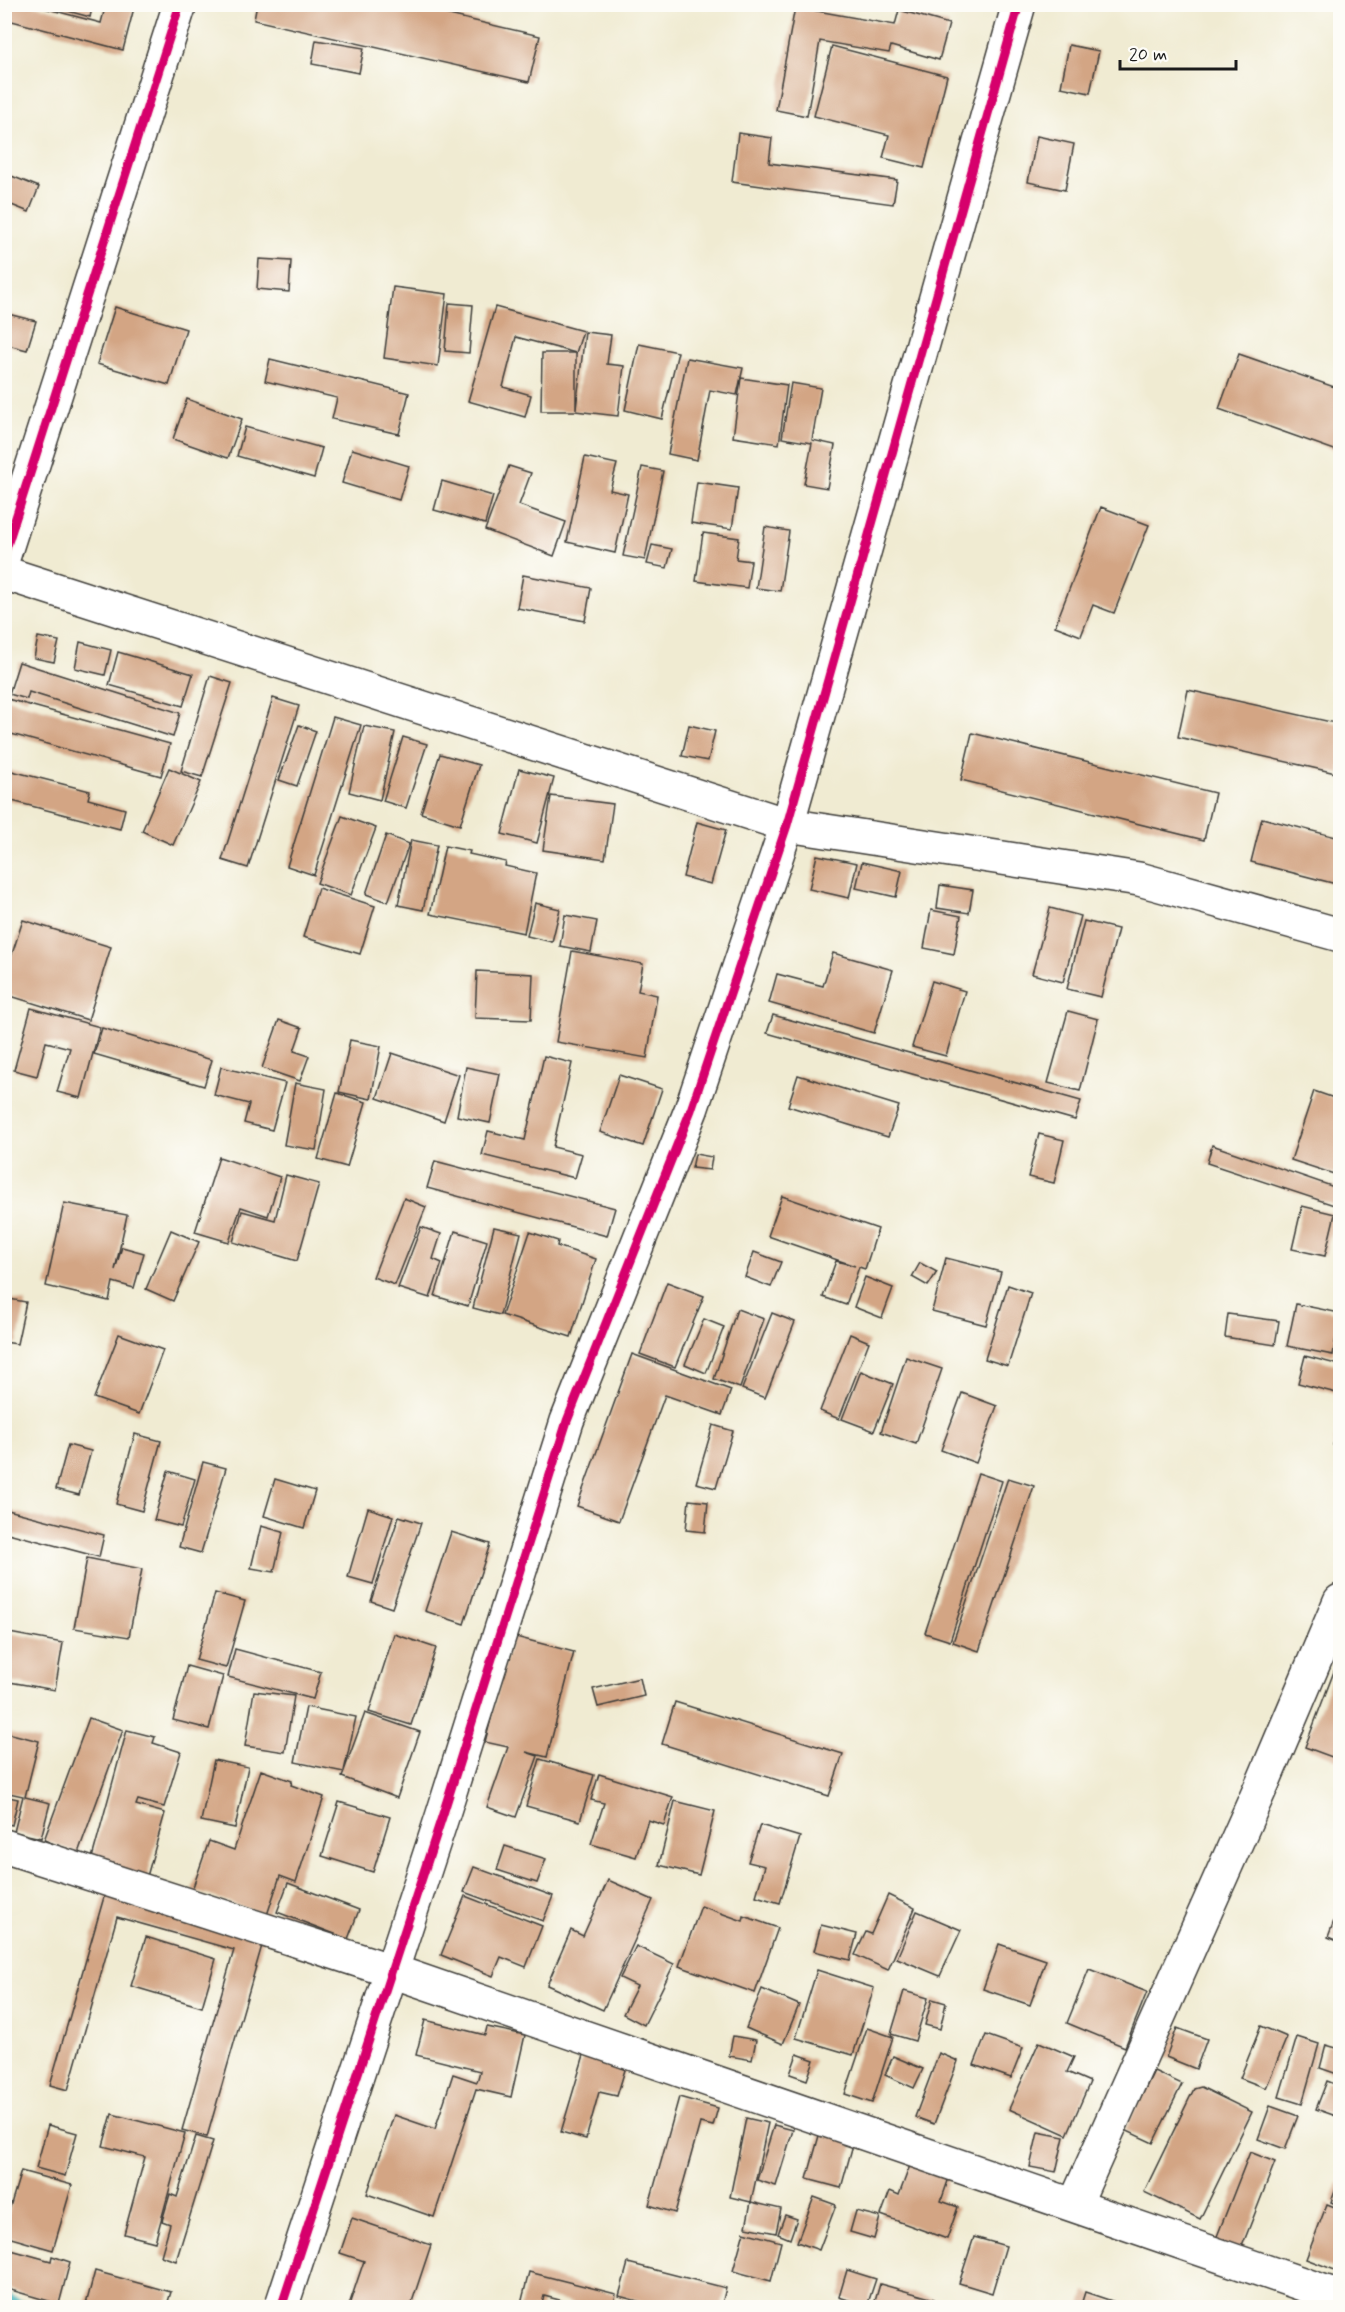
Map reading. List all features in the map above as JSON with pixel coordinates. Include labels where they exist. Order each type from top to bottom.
[{"type":"street","points":[[4,555],[180,4]]},
{"type":"street","points":[[281,2307],[392,1971],[567,1421],[691,1110],[787,825],[1019,4]]},
{"type":"street","points":[[4,573],[787,825],[1138,879],[1341,935]]},
{"type":"street","points":[[1075,2204],[1341,1601]]},
{"type":"street","points":[[4,1846],[392,1971],[1341,2297]]},
{"type":"building","points":[[4,4],[29,4],[101,23],[106,4],[135,4],[123,50],[4,19]]},
{"type":"building","points":[[46,4],[60,4],[59,9]]},
{"type":"building","points":[[66,4],[93,4],[90,17],[64,10]]},
{"type":"building","points":[[257,4],[402,4],[540,36],[529,82],[254,20]]},
{"type":"building","points":[[795,7],[895,25],[899,10],[949,24],[939,60],[891,46],[889,53],[820,41],[807,116],[776,110]]},
{"type":"building","points":[[316,40],[364,48],[359,73],[312,64]]},
{"type":"building","points":[[1069,45],[1099,51],[1090,93],[1061,87]]},
{"type":"building","points":[[832,46],[947,76],[924,168],[883,158],[889,135],[814,116]]},
{"type":"building","points":[[738,133],[772,138],[769,163],[897,180],[893,204],[732,182]]},
{"type":"building","points":[[1037,136],[1074,144],[1065,190],[1028,182]]},
{"type":"building","points":[[4,173],[39,187],[29,212],[4,202]]},
{"type":"building","points":[[259,259],[291,261],[289,292],[257,289]]},
{"type":"building","points":[[393,287],[447,294],[438,366],[384,358]]},
{"type":"building","points":[[449,303],[473,305],[469,353],[445,351]]},
{"type":"building","points":[[115,307],[186,329],[169,385],[97,364]]},
{"type":"building","points":[[495,307],[583,331],[576,353],[516,337],[503,387],[531,395],[525,417],[468,401]]},
{"type":"building","points":[[4,313],[36,321],[27,350],[4,344]]},
{"type":"building","points":[[585,332],[611,335],[607,364],[624,366],[618,416],[575,411],[541,411],[542,353],[576,353],[576,409]]},
{"type":"building","points":[[639,344],[678,352],[662,419],[625,410]]},
{"type":"building","points":[[1239,354],[1340,389],[1340,452],[1219,409]]},
{"type":"building","points":[[687,358],[743,368],[737,395],[710,390],[697,460],[668,454]]},
{"type":"building","points":[[270,359],[409,393],[399,434],[332,419],[337,398],[265,381]]},
{"type":"building","points":[[741,378],[787,385],[779,444],[733,437]]},
{"type":"building","points":[[791,383],[821,388],[812,440],[835,445],[827,488],[804,484],[812,443],[782,438]]},
{"type":"building","points":[[187,399],[242,419],[228,458],[173,439]]},
{"type":"building","points":[[245,427],[322,448],[314,478],[237,456]]},
{"type":"building","points":[[352,449],[409,466],[399,500],[342,483]]},
{"type":"building","points":[[585,457],[617,464],[610,490],[628,494],[615,553],[567,542]]},
{"type":"building","points":[[509,466],[531,473],[519,505],[566,522],[554,556],[485,530]]},
{"type":"building","points":[[642,467],[663,471],[645,560],[623,556]]},
{"type":"building","points":[[442,481],[493,496],[485,524],[434,510]]},
{"type":"building","points":[[697,482],[738,488],[732,529],[691,523]]},
{"type":"building","points":[[1101,507],[1149,525],[1114,613],[1093,605],[1081,636],[1055,626]]},
{"type":"building","points":[[765,527],[789,531],[780,591],[756,588]]},
{"type":"building","points":[[703,533],[739,538],[736,559],[751,561],[747,588],[696,581]]},
{"type":"building","points":[[652,545],[672,549],[667,568],[647,564]]},
{"type":"building","points":[[523,575],[591,588],[585,621],[517,608]]},
{"type":"building","points":[[38,637],[59,641],[54,662],[34,658]]},
{"type":"building","points":[[80,642],[111,650],[105,675],[75,668]]},
{"type":"building","points":[[118,652],[193,674],[183,706],[109,685]]},
{"type":"building","points":[[19,662],[180,713],[173,737],[29,692],[27,699],[9,694]]},
{"type":"building","points":[[210,676],[232,683],[202,777],[181,771]]},
{"type":"building","points":[[1188,690],[1340,724],[1340,774],[1178,737]]},
{"type":"building","points":[[4,698],[170,744],[161,776],[4,732]]},
{"type":"building","points":[[273,698],[299,706],[248,868],[222,860]]},
{"type":"building","points":[[333,717],[361,725],[314,875],[287,866]]},
{"type":"building","points":[[299,725],[316,731],[297,786],[279,780]]},
{"type":"building","points":[[689,725],[715,731],[708,761],[682,756]]},
{"type":"building","points":[[364,726],[395,732],[380,800],[349,792]]},
{"type":"building","points":[[972,733],[1215,793],[1204,840],[961,780]]},
{"type":"building","points":[[403,737],[427,744],[406,808],[383,801]]},
{"type":"building","points":[[440,754],[479,765],[460,825],[421,813]]},
{"type":"building","points":[[169,768],[201,782],[173,845],[142,831]]},
{"type":"building","points":[[4,769],[90,791],[88,799],[125,809],[120,829],[4,799]]},
{"type":"building","points":[[519,769],[554,778],[537,843],[502,834]]},
{"type":"building","points":[[551,796],[613,804],[605,859],[543,850]]},
{"type":"building","points":[[342,816],[376,828],[351,895],[317,883]]},
{"type":"building","points":[[1262,818],[1340,838],[1340,885],[1251,862]]},
{"type":"building","points":[[697,822],[726,830],[711,884],[683,877]]},
{"type":"building","points":[[386,835],[409,844],[388,902],[366,894]]},
{"type":"building","points":[[411,840],[437,845],[423,910],[398,905]]},
{"type":"building","points":[[445,846],[470,851],[469,854],[506,862],[505,866],[536,873],[524,933],[430,914]]},
{"type":"building","points":[[817,855],[857,863],[849,898],[809,889]]},
{"type":"building","points":[[862,862],[902,871],[896,897],[856,888]]},
{"type":"building","points":[[940,885],[973,890],[969,913],[937,908]]},
{"type":"building","points":[[318,888],[375,906],[360,954],[303,937]]},
{"type":"building","points":[[535,903],[560,909],[552,942],[527,936]]},
{"type":"building","points":[[1050,908],[1081,916],[1063,982],[1032,974]]},
{"type":"building","points":[[931,910],[961,916],[954,954],[924,948]]},
{"type":"building","points":[[565,915],[597,921],[591,952],[560,946]]},
{"type":"building","points":[[23,920],[111,947],[88,1020],[4,994],[4,979]]},
{"type":"building","points":[[1084,921],[1118,929],[1101,997],[1067,989]]},
{"type":"building","points":[[572,951],[643,964],[638,991],[657,995],[647,1058],[556,1042]]},
{"type":"building","points":[[833,953],[893,970],[874,1033],[769,1003],[777,974],[823,986]]},
{"type":"building","points":[[477,971],[533,974],[531,1020],[475,1018]]},
{"type":"building","points":[[932,981],[965,991],[946,1056],[912,1047]]},
{"type":"building","points":[[31,1008],[100,1027],[81,1098],[57,1092],[70,1048],[46,1042],[37,1076],[14,1070]]},
{"type":"building","points":[[1068,1011],[1098,1019],[1080,1091],[1048,1083]]},
{"type":"building","points":[[773,1015],[1081,1101],[1075,1120],[767,1033]]},
{"type":"building","points":[[279,1020],[302,1028],[294,1051],[309,1056],[300,1081],[262,1068]]},
{"type":"building","points":[[102,1028],[212,1060],[204,1086],[94,1054]]},
{"type":"building","points":[[350,1040],[381,1046],[371,1099],[339,1092]]},
{"type":"building","points":[[392,1053],[459,1075],[444,1121],[377,1098]]},
{"type":"building","points":[[544,1056],[572,1063],[553,1147],[582,1154],[575,1178],[482,1155],[488,1131],[525,1140]]},
{"type":"building","points":[[221,1067],[285,1083],[272,1130],[244,1123],[249,1104],[214,1095]]},
{"type":"building","points":[[466,1067],[500,1074],[490,1123],[457,1116]]},
{"type":"building","points":[[619,1075],[662,1089],[643,1146],[600,1132]]},
{"type":"building","points":[[798,1075],[899,1106],[888,1137],[788,1106]]},
{"type":"building","points":[[295,1083],[326,1089],[316,1150],[284,1145]]},
{"type":"building","points":[[1314,1091],[1340,1100],[1340,1176],[1291,1160]]},
{"type":"building","points":[[337,1093],[366,1102],[347,1167],[318,1159]]},
{"type":"building","points":[[1039,1134],[1064,1140],[1054,1183],[1028,1177]]},
{"type":"building","points":[[1212,1145],[1340,1189],[1340,1207],[1207,1163]]},
{"type":"building","points":[[695,1154],[712,1157],[710,1170],[692,1168]]},
{"type":"building","points":[[219,1157],[280,1177],[268,1216],[241,1207],[229,1242],[195,1232]]},
{"type":"building","points":[[435,1161],[615,1208],[607,1236],[427,1188]]},
{"type":"building","points":[[286,1175],[319,1184],[297,1261],[233,1242],[242,1211],[275,1220]]},
{"type":"building","points":[[782,1196],[878,1229],[865,1269],[859,1267],[846,1305],[823,1297],[836,1261],[855,1266],[768,1236]]},
{"type":"building","points":[[404,1198],[426,1207],[395,1285],[373,1277]]},
{"type":"building","points":[[64,1203],[127,1215],[115,1270],[122,1247],[144,1253],[134,1288],[113,1282],[109,1301],[46,1286]]},
{"type":"building","points":[[1302,1206],[1335,1214],[1325,1256],[1292,1249]]},
{"type":"building","points":[[421,1227],[441,1234],[433,1259],[442,1263],[430,1298],[398,1288]]},
{"type":"building","points":[[494,1227],[521,1233],[500,1315],[473,1308]]},
{"type":"building","points":[[171,1230],[199,1242],[173,1301],[146,1289]]},
{"type":"building","points":[[455,1231],[487,1241],[468,1306],[435,1296]]},
{"type":"building","points":[[530,1232],[558,1241],[557,1246],[596,1259],[571,1337],[502,1315]]},
{"type":"building","points":[[754,1252],[781,1262],[771,1287],[745,1277]]},
{"type":"building","points":[[946,1258],[1001,1272],[986,1325],[932,1311]]},
{"type":"building","points":[[920,1263],[937,1272],[928,1286],[912,1277]]},
{"type":"building","points":[[865,1277],[893,1288],[882,1318],[854,1307]]},
{"type":"building","points":[[667,1282],[704,1296],[675,1367],[640,1354]]},
{"type":"building","points":[[1008,1285],[1031,1293],[1008,1366],[985,1359]]},
{"type":"building","points":[[4,1298],[26,1302],[17,1344],[4,1342]]},
{"type":"building","points":[[1296,1304],[1340,1313],[1333,1355],[1287,1346]]},
{"type":"building","points":[[737,1309],[764,1319],[740,1388],[714,1379]]},
{"type":"building","points":[[772,1313],[795,1322],[765,1398],[742,1389]]},
{"type":"building","points":[[1228,1314],[1279,1321],[1275,1345],[1225,1337]]},
{"type":"building","points":[[704,1319],[724,1327],[706,1373],[685,1364]]},
{"type":"building","points":[[119,1334],[163,1350],[139,1414],[94,1398]]},
{"type":"building","points":[[850,1334],[869,1342],[839,1419],[820,1411]]},
{"type":"building","points":[[632,1354],[731,1390],[722,1415],[665,1395],[619,1521],[577,1506]]},
{"type":"building","points":[[1305,1356],[1340,1365],[1340,1394],[1298,1383]]},
{"type":"building","points":[[906,1357],[942,1369],[916,1444],[881,1432]]},
{"type":"building","points":[[861,1371],[893,1384],[874,1431],[842,1419]]},
{"type":"building","points":[[962,1393],[997,1406],[976,1463],[941,1450]]},
{"type":"building","points":[[1340,1420],[1340,1447],[1333,1445]]},
{"type":"building","points":[[713,1425],[733,1431],[716,1488],[696,1483]]},
{"type":"building","points":[[135,1434],[161,1441],[142,1511],[116,1504]]},
{"type":"building","points":[[68,1445],[91,1451],[79,1495],[56,1489]]},
{"type":"building","points":[[203,1462],[226,1468],[201,1553],[179,1547]]},
{"type":"building","points":[[168,1471],[195,1479],[181,1527],[154,1520]]},
{"type":"building","points":[[978,1473],[1002,1481],[950,1641],[925,1633]]},
{"type":"building","points":[[1008,1478],[1034,1486],[979,1651],[953,1642]]},
{"type":"building","points":[[275,1479],[315,1491],[304,1528],[264,1516]]},
{"type":"building","points":[[689,1500],[708,1502],[705,1532],[686,1530]]},
{"type":"building","points":[[368,1508],[393,1516],[373,1584],[348,1577]]},
{"type":"building","points":[[4,1509],[104,1535],[99,1557],[4,1532]]},
{"type":"building","points":[[399,1516],[421,1523],[392,1608],[371,1601]]},
{"type":"building","points":[[261,1526],[283,1532],[274,1572],[251,1568]]},
{"type":"building","points":[[451,1532],[490,1544],[464,1624],[425,1611]]},
{"type":"building","points":[[87,1558],[142,1569],[129,1637],[74,1628]]},
{"type":"building","points":[[215,1593],[245,1601],[226,1668],[196,1660]]},
{"type":"building","points":[[4,1632],[63,1643],[55,1690],[4,1681]]},
{"type":"building","points":[[394,1634],[436,1648],[411,1725],[369,1712]]},
{"type":"building","points":[[512,1636],[574,1652],[547,1757],[526,1752],[538,1756],[516,1817],[487,1807],[508,1747],[485,1742]]},
{"type":"building","points":[[235,1649],[321,1672],[313,1699],[228,1677]]},
{"type":"building","points":[[1340,1656],[1340,1760],[1305,1747]]},
{"type":"building","points":[[187,1666],[223,1676],[209,1729],[173,1720]]},
{"type":"building","points":[[640,1678],[644,1696],[598,1707],[593,1689]]},
{"type":"building","points":[[254,1691],[294,1696],[285,1752],[245,1746]]},
{"type":"building","points":[[675,1702],[843,1754],[829,1796],[662,1744]]},
{"type":"building","points":[[306,1707],[356,1717],[344,1771],[365,1713],[420,1732],[397,1798],[342,1777],[344,1772],[295,1762]]},
{"type":"building","points":[[89,1718],[123,1730],[78,1853],[44,1840]]},
{"type":"building","points":[[127,1730],[155,1737],[153,1743],[181,1752],[164,1807],[138,1800],[136,1805],[165,1813],[146,1880],[114,1872],[116,1864],[92,1858]]},
{"type":"building","points":[[4,1732],[39,1741],[25,1797],[50,1803],[41,1838],[14,1832],[23,1796],[4,1792]]},
{"type":"building","points":[[540,1759],[594,1775],[580,1821],[526,1806]]},
{"type":"building","points":[[214,1760],[248,1767],[235,1828],[201,1821]]},
{"type":"building","points":[[261,1770],[292,1781],[291,1785],[324,1797],[296,1882],[280,1876],[267,1915],[192,1890],[209,1841],[234,1850]]},
{"type":"building","points":[[599,1774],[673,1797],[664,1825],[648,1820],[636,1857],[591,1844],[604,1803],[591,1800]]},
{"type":"building","points":[[4,1796],[18,1799],[12,1825],[4,1823]]},
{"type":"building","points":[[675,1801],[715,1811],[699,1875],[659,1865]]},
{"type":"building","points":[[339,1802],[390,1817],[373,1872],[322,1856]]},
{"type":"building","points":[[760,1825],[800,1837],[780,1903],[756,1896],[765,1866],[748,1862]]},
{"type":"building","points":[[505,1846],[546,1859],[537,1883],[497,1870]]},
{"type":"building","points":[[474,1867],[553,1896],[543,1921],[464,1892]]},
{"type":"building","points":[[608,1880],[653,1900],[603,2010],[547,1985],[571,1930],[583,1936]]},
{"type":"building","points":[[288,1883],[359,1910],[348,1939],[277,1912]]},
{"type":"building","points":[[106,1890],[265,1935],[207,2137],[182,2130],[234,1950],[117,1917],[68,2090],[50,2085]]},
{"type":"building","points":[[888,1895],[915,1908],[888,1970],[855,1955],[866,1932],[871,1934]]},
{"type":"building","points":[[465,1896],[542,1926],[526,1967],[501,1957],[493,1976],[441,1955]]},
{"type":"building","points":[[1340,1905],[1340,1942],[1328,1937]]},
{"type":"building","points":[[701,1906],[743,1921],[744,1916],[778,1928],[755,1993],[679,1966]]},
{"type":"building","points":[[917,1911],[961,1930],[940,1976],[897,1958]]},
{"type":"building","points":[[821,1925],[857,1934],[850,1960],[814,1951]]},
{"type":"building","points":[[146,1937],[216,1959],[202,2007],[131,1986]]},
{"type":"building","points":[[999,1944],[1046,1960],[1030,2005],[983,1989]]},
{"type":"building","points":[[636,1946],[674,1964],[644,2025],[623,2014],[637,1986],[620,1978]]},
{"type":"building","points":[[1089,1969],[1147,1992],[1125,2047],[1067,2023]]},
{"type":"building","points":[[817,1970],[874,1988],[853,2055],[796,2038]]},
{"type":"building","points":[[762,1989],[799,2005],[783,2044],[746,2028]]},
{"type":"building","points":[[904,1991],[928,1998],[915,2041],[891,2034]]},
{"type":"building","points":[[932,1999],[946,2003],[940,2029],[925,2025]]},
{"type":"building","points":[[425,2020],[485,2035],[487,2027],[525,2035],[511,2097],[476,2089],[434,2217],[367,2194],[394,2115],[435,2129],[453,2074],[477,2082],[480,2071],[416,2055]]},
{"type":"building","points":[[1261,2026],[1287,2037],[1266,2088],[1240,2078]]},
{"type":"building","points":[[867,2028],[893,2037],[872,2103],[845,2094]]},
{"type":"building","points":[[1177,2028],[1207,2039],[1196,2069],[1166,2057]]},
{"type":"building","points":[[986,2035],[1023,2048],[1011,2078],[974,2065]]},
{"type":"building","points":[[733,2036],[756,2040],[752,2060],[729,2056]]},
{"type":"building","points":[[1297,2037],[1319,2044],[1302,2104],[1279,2097]]},
{"type":"building","points":[[1039,2042],[1074,2057],[1067,2072],[1090,2082],[1067,2135],[1009,2109]]},
{"type":"building","points":[[1326,2045],[1340,2049],[1340,2075],[1320,2068]]},
{"type":"building","points":[[586,2048],[628,2060],[617,2096],[599,2092],[586,2139],[561,2132]]},
{"type":"building","points":[[939,2053],[958,2061],[934,2124],[915,2117]]},
{"type":"building","points":[[797,2054],[814,2060],[807,2080],[790,2074]]},
{"type":"building","points":[[893,2056],[923,2069],[914,2088],[885,2075]]},
{"type":"building","points":[[1154,2071],[1182,2084],[1153,2143],[1125,2130]]},
{"type":"building","points":[[1327,2081],[1340,2086],[1340,2102],[1336,2116],[1316,2109]]},
{"type":"building","points":[[1201,2087],[1252,2112],[1200,2219],[1144,2192],[1194,2089]]},
{"type":"building","points":[[679,2097],[718,2108],[713,2126],[700,2123],[675,2213],[649,2205]]},
{"type":"building","points":[[1270,2106],[1298,2116],[1285,2149],[1258,2139]]},
{"type":"building","points":[[112,2114],[185,2133],[155,2242],[124,2234],[145,2157],[103,2146]]},
{"type":"building","points":[[746,2118],[768,2123],[751,2202],[730,2197]]},
{"type":"building","points":[[48,2125],[77,2133],[65,2176],[36,2168]]},
{"type":"building","points":[[774,2125],[793,2130],[776,2186],[757,2180]]},
{"type":"building","points":[[820,2132],[854,2141],[841,2188],[807,2179]]},
{"type":"building","points":[[1038,2132],[1064,2137],[1056,2172],[1030,2167]]},
{"type":"building","points":[[196,2136],[213,2141],[176,2261],[161,2256],[170,2224],[162,2221],[170,2194],[177,2197]]},
{"type":"building","points":[[1250,2152],[1275,2162],[1239,2254],[1214,2244]]},
{"type":"building","points":[[912,2160],[950,2175],[941,2201],[958,2207],[947,2239],[881,2215],[890,2191],[899,2195]]},
{"type":"building","points":[[21,2171],[72,2185],[53,2250],[4,2236],[4,2227]]},
{"type":"building","points":[[1338,2183],[1340,2184],[1340,2206],[1331,2202]]},
{"type":"building","points":[[814,2197],[836,2205],[819,2250],[797,2242]]},
{"type":"building","points":[[751,2202],[781,2209],[776,2233],[746,2227]]},
{"type":"building","points":[[1327,2204],[1340,2209],[1340,2272],[1306,2259]]},
{"type":"building","points":[[856,2211],[880,2217],[874,2239],[850,2232]]},
{"type":"building","points":[[785,2215],[797,2219],[790,2239],[778,2234]]},
{"type":"building","points":[[352,2218],[431,2245],[410,2308],[348,2308],[364,2261],[340,2253]]},
{"type":"building","points":[[744,2232],[781,2242],[771,2281],[733,2271]]},
{"type":"building","points":[[974,2237],[1006,2246],[992,2293],[959,2283]]},
{"type":"building","points":[[4,2248],[51,2261],[52,2256],[70,2262],[59,2304],[4,2288]]},
{"type":"building","points":[[628,2263],[726,2288],[721,2308],[663,2308],[619,2296]]},
{"type":"building","points":[[847,2270],[876,2279],[867,2306],[839,2297]]},
{"type":"building","points":[[95,2271],[171,2292],[166,2308],[85,2308]]},
{"type":"building","points":[[529,2272],[616,2294],[613,2308],[590,2308],[544,2296],[541,2308],[520,2308]]},
{"type":"building","points":[[880,2284],[934,2299],[931,2308],[873,2308]]},
{"type":"building","points":[[1085,2292],[1130,2307],[1130,2308],[1080,2308]]},
{"type":"building","points":[[624,2301],[646,2307],[646,2308],[622,2308]]},
{"type":"waterway","points":[[4,2299],[25,2308]]},
{"type":"cycle path","points":[[4,555],[180,4]]},
{"type":"cycle path","points":[[281,2308],[442,1817],[567,1421],[691,1110],[787,825],[1019,4]]}]
